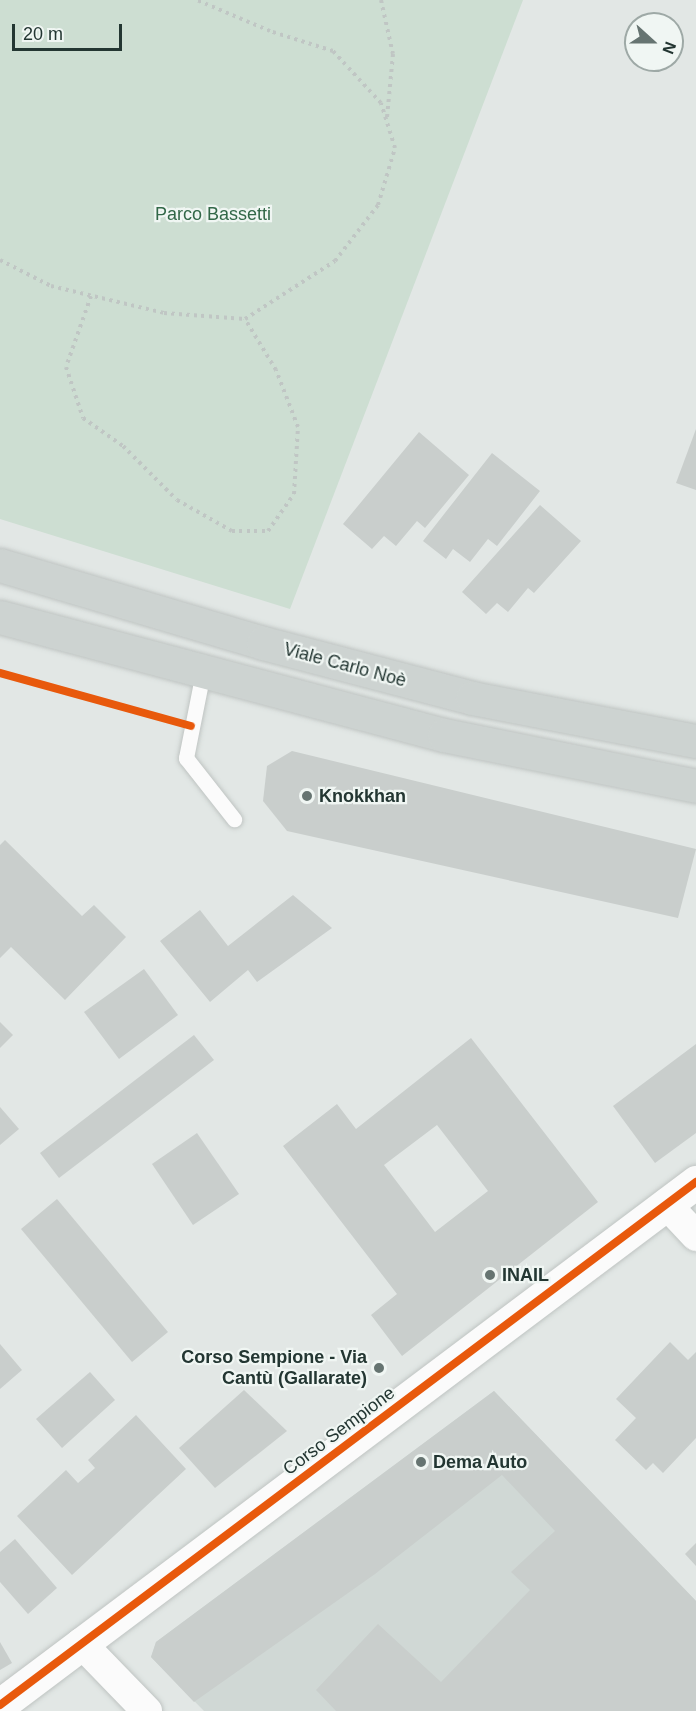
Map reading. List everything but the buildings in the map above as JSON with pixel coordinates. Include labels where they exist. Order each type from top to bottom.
[{"type":"main road","name":"Viale Carlo Noè","points":[[0,565],[263,643],[472,698],[696,741]]},
{"type":"main road","points":[[0,617],[444,735],[696,786]]},
{"type":"street","name":"Corso Sempione","points":[[0,1705],[696,1182]]},
{"type":"street","points":[[666,1204],[696,1236]]},
{"type":"street","points":[[81,1643],[147,1711]]},
{"type":"lane","points":[[203,672],[186,758],[234,819]]},
{"type":"path","points":[[0,261],[51,286],[91,296],[164,313],[245,319],[335,261],[378,205],[395,148],[381,103],[333,51],[270,31],[197,0]]},
{"type":"path","points":[[381,0],[393,54],[387,121]]},
{"type":"path","points":[[91,296],[66,367],[83,418],[123,446],[177,500],[232,531],[268,531],[294,494],[298,427],[276,370],[245,319]]},
{"type":"shaded area","points":[[494,1391],[696,1601],[696,1711],[204,1711],[151,1657],[156,1642]]},
{"type":"green space","name":"Parco Bassetti","points":[[0,0],[523,0],[290,609],[0,519]]},
{"type":"cycle path","points":[[0,673],[191,726]]},
{"type":"cycle path","points":[[0,1705],[696,1182]]},
{"type":"place","name":"Knokkhan","points":[[307,796]]},
{"type":"place","name":"INAIL","points":[[490,1275]]},
{"type":"place","name":"Corso Sempione - Via Cantù (Gallarate)","points":[[379,1368]]},
{"type":"place","name":"Dema Auto","points":[[421,1462]]}]
